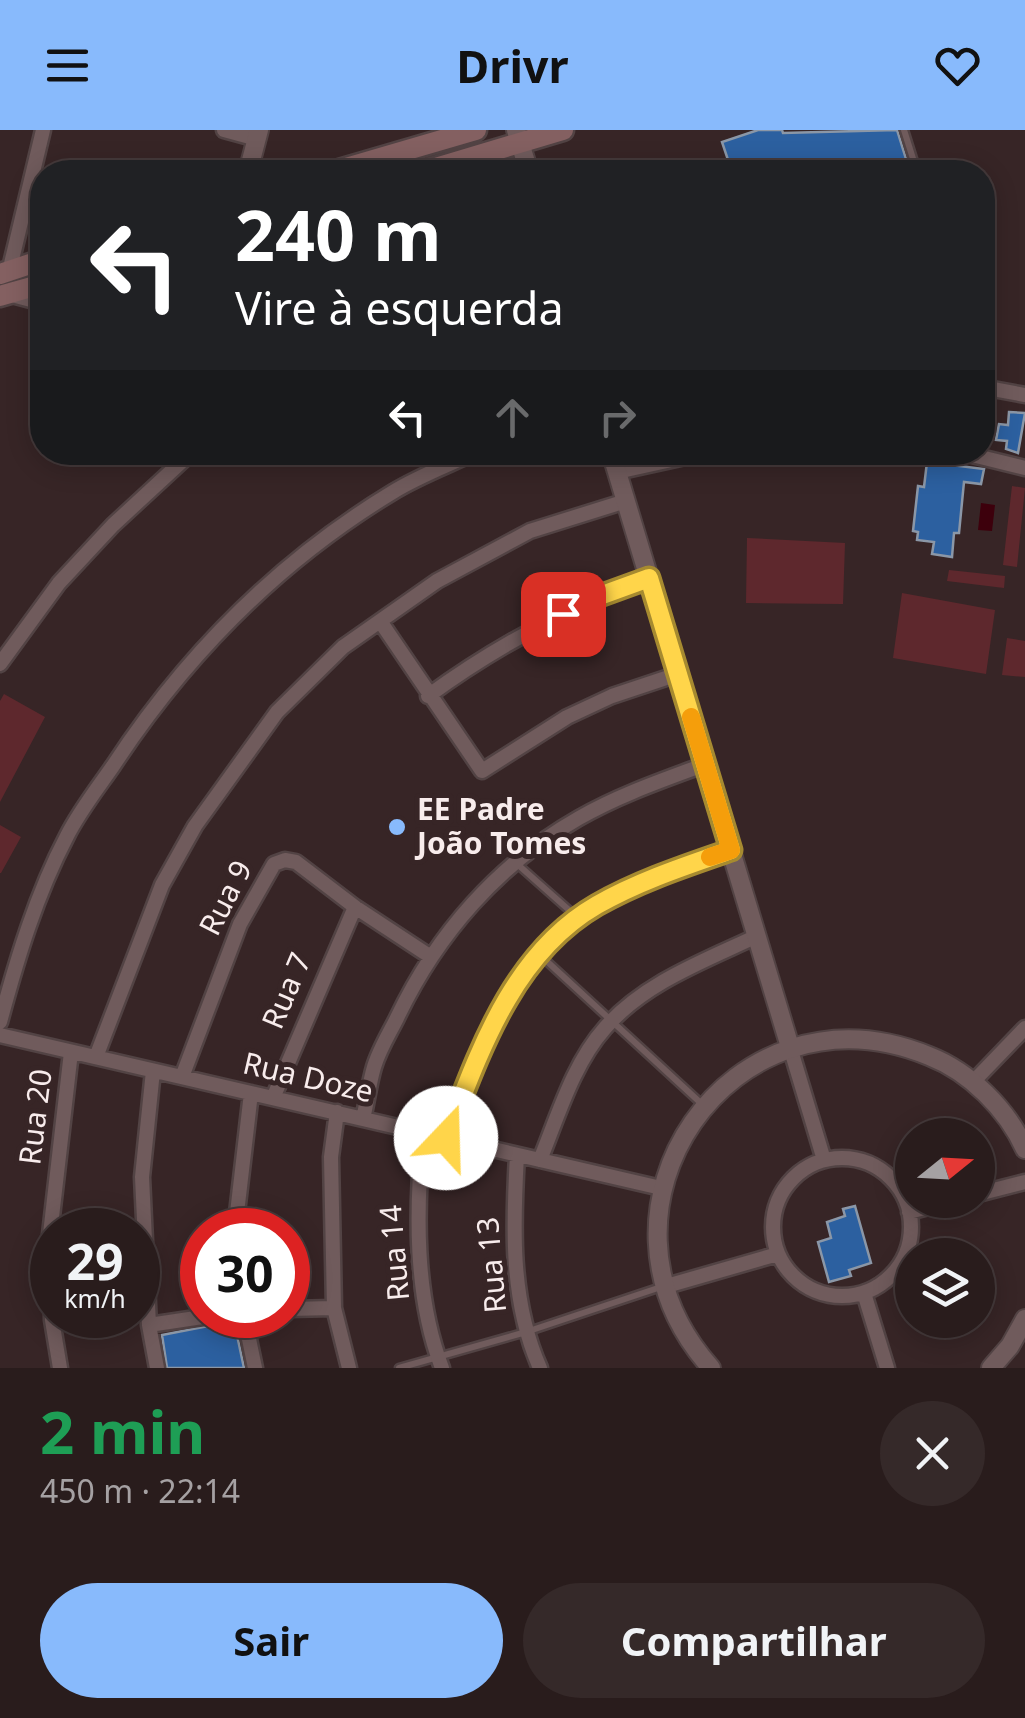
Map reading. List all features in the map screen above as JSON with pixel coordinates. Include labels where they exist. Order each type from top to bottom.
[{"type":"main road","points":[[373,160],[475,130]]},
{"type":"main road","points":[[454,160],[518,136],[562,130]]},
{"type":"main road","points":[[3,285],[30,268]]},
{"type":"main road","points":[[3,285],[30,284]]},
{"type":"street","points":[[35,160],[43,130]]},
{"type":"street","points":[[224,130],[258,134],[251,160]]},
{"type":"street","points":[[30,180],[3,285],[30,297]]},
{"type":"street","points":[[995,389],[1025,395]]},
{"type":"street","points":[[995,461],[1025,468]]},
{"type":"street","points":[[0,664],[58,583],[178,465]]},
{"type":"street","points":[[0,1022],[7,966],[68,833],[162,696],[211,638],[260,590],[332,533],[396,490],[449,465]]},
{"type":"street","points":[[615,465],[824,1160]]},
{"type":"street","points":[[617,472],[649,465]]},
{"type":"street","points":[[96,1057],[162,885],[195,826],[278,712],[343,647],[438,581],[530,531],[626,501]]},
{"type":"street","points":[[428,696],[517,638],[594,598],[649,578]]},
{"type":"street","points":[[380,621],[482,771],[567,718],[612,696],[678,674]]},
{"type":"street","points":[[364,1119],[375,1064],[430,957],[485,888],[533,847],[607,804],[706,764]]},
{"type":"street","points":[[446,1138],[504,1000],[539,954],[594,906],[662,874],[731,850]]},
{"type":"street","name":"Rua 9","points":[[182,1077],[240,924],[274,864],[296,862],[430,957]]},
{"type":"street","name":"Rua 7","points":[[272,1098],[355,907]]},
{"type":"street","points":[[540,1160],[582,1063],[612,1021],[630,1003],[664,981],[757,936]]},
{"type":"street","points":[[973,1082],[1025,1028]]},
{"type":"street","name":"Rua Doze","points":[[0,1035],[661,1188]]},
{"type":"street","points":[[711,1368],[694,1350],[676,1320],[663,1287],[656,1238],[661,1188],[678,1142],[704,1106],[745,1069],[790,1048],[828,1039],[866,1038],[904,1046],[941,1060],[973,1082],[999,1107],[1025,1150]]},
{"type":"street","name":"Rua 20","points":[[60,1368],[52,1320],[50,1234],[71,1052]]},
{"type":"street","points":[[143,1208],[142,1177],[153,1070]]},
{"type":"street","points":[[238,1208],[251,1093]]},
{"type":"street","points":[[337,1112],[331,1157],[334,1308],[349,1368]]},
{"type":"street","name":"Rua 14","points":[[423,1133],[417,1195],[420,1243],[427,1311],[439,1362]]},
{"type":"street","name":"Rua 13","points":[[517,1155],[513,1224],[526,1332],[540,1368]]},
{"type":"street","points":[[895,1184],[868,1162],[846,1157],[802,1169],[786,1186],[775,1207],[772,1230],[778,1254],[789,1272],[804,1285],[834,1295],[864,1292],[882,1284],[896,1270],[906,1252],[910,1218]]},
{"type":"street","points":[[995,1189],[1024,1181]]},
{"type":"street","points":[[663,1287],[778,1254]]},
{"type":"street","points":[[864,1292],[887,1368]]},
{"type":"street","points":[[310,1309],[334,1308]]},
{"type":"street","points":[[991,1368],[1010,1346],[1025,1318]]},
{"type":"street","points":[[151,1338],[157,1368]]},
{"type":"street","points":[[249,1338],[255,1368]]},
{"type":"lane","points":[[904,130],[913,160]]},
{"type":"lane","points":[[516,862],[579,918]]},
{"type":"lane","points":[[539,954],[704,1106]]},
{"type":"lane","points":[[399,1368],[439,1362],[663,1287]]},
{"type":"shaded area","points":[[1012,486],[1025,488],[1017,567],[1003,565]]},
{"type":"shaded area","points":[[981,503],[995,505],[992,531],[978,530]]},
{"type":"shaded area","points":[[747,538],[845,543],[843,604],[746,603]]},
{"type":"shaded area","points":[[949,570],[1005,576],[1004,588],[947,581]]},
{"type":"shaded area","points":[[902,593],[995,610],[986,674],[893,658]]},
{"type":"shaded area","points":[[1007,638],[1025,641],[1025,677],[1002,675]]},
{"type":"shaded area","points":[[4,694],[45,717],[0,802],[0,701]]},
{"type":"shaded area","points":[[0,825],[21,837],[1,873],[0,873]]},
{"type":"building","points":[[758,130],[897,130],[906,159],[728,160],[722,142]]},
{"type":"building","points":[[1009,412],[1025,413],[1018,453],[1006,449],[1007,441],[996,440],[999,424],[1008,425]]},
{"type":"building","points":[[927,465],[984,469],[981,484],[964,482],[959,533],[954,533],[952,557],[932,554],[934,542],[917,540],[918,532],[913,531],[918,486],[924,487]]},
{"type":"building","points":[[855,1206],[871,1263],[849,1270],[851,1276],[829,1282],[818,1242],[831,1238],[827,1222],[845,1216],[843,1209]]},
{"type":"building","points":[[180,1332],[180,1338],[238,1338],[244,1368],[167,1368],[162,1335]]},
{"type":"slow traffic","points":[[691,717],[731,850],[710,857]]},
{"type":"place","name":"EE Padre João Tomes","points":[[397,827]]},
{"type":"route","points":[[446,1138],[504,1000],[539,954],[594,906],[662,874],[731,850],[649,578],[563,614]]}]
